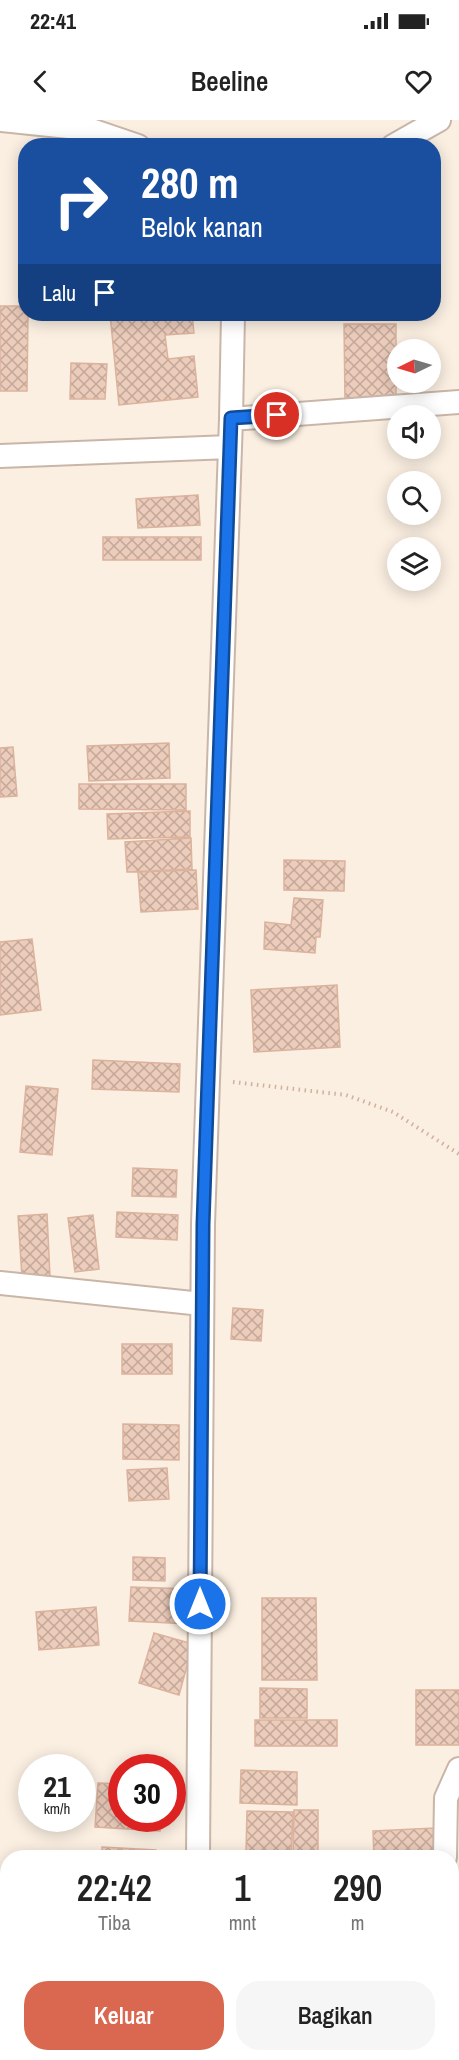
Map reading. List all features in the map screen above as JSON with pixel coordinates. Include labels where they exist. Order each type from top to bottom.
[{"type":"street","points":[[2,120],[88,129],[114,138]]},
{"type":"street","points":[[407,138],[439,120]]},
{"type":"street","points":[[198,1850],[202,1304],[233,321]]},
{"type":"street","points":[[231,418],[459,402]]},
{"type":"street","points":[[0,456],[230,447]]},
{"type":"street","points":[[0,1283],[202,1304]]},
{"type":"street","points":[[445,1850],[446,1798],[459,1769]]},
{"type":"path","points":[[208,1080],[346,1095],[393,1112],[459,1154]]},
{"type":"building","points":[[0,306],[18,306],[18,321],[28,321],[27,391],[0,391]]},
{"type":"building","points":[[111,321],[193,321],[194,333],[165,335],[168,359],[194,356],[198,397],[119,405]]},
{"type":"building","points":[[344,324],[396,324],[396,339],[387,339],[387,393],[396,393],[396,401],[345,402]]},
{"type":"building","points":[[71,363],[107,364],[105,399],[70,399]]},
{"type":"building","points":[[198,495],[200,525],[138,528],[136,499]]},
{"type":"building","points":[[103,537],[201,537],[201,560],[103,560]]},
{"type":"building","points":[[169,743],[170,778],[89,781],[87,746]]},
{"type":"building","points":[[13,747],[17,796],[0,797],[0,748]]},
{"type":"building","points":[[79,784],[186,784],[186,810],[79,809]]},
{"type":"building","points":[[190,811],[190,837],[108,839],[107,814]]},
{"type":"building","points":[[191,838],[192,869],[127,872],[125,842]]},
{"type":"building","points":[[284,860],[345,861],[344,891],[284,890]]},
{"type":"building","points":[[196,870],[198,909],[141,912],[138,872]]},
{"type":"building","points":[[294,898],[323,900],[320,937],[316,937],[315,953],[264,949],[265,922],[291,925]]},
{"type":"building","points":[[32,939],[41,1010],[0,1015],[0,942]]},
{"type":"building","points":[[337,985],[340,1047],[254,1052],[251,990]]},
{"type":"building","points":[[93,1060],[180,1064],[179,1092],[92,1089]]},
{"type":"building","points":[[26,1086],[58,1089],[52,1155],[20,1152]]},
{"type":"building","points":[[133,1168],[177,1170],[176,1197],[132,1196]]},
{"type":"building","points":[[117,1212],[178,1215],[177,1240],[116,1237]]},
{"type":"building","points":[[47,1214],[50,1276],[22,1277],[18,1216]]},
{"type":"building","points":[[93,1215],[99,1269],[75,1272],[68,1218]]},
{"type":"building","points":[[233,1308],[263,1310],[261,1341],[231,1339]]},
{"type":"building","points":[[122,1344],[172,1344],[172,1374],[122,1374]]},
{"type":"building","points":[[123,1424],[179,1425],[179,1460],[123,1459]]},
{"type":"building","points":[[167,1468],[169,1499],[129,1501],[127,1470]]},
{"type":"building","points":[[133,1557],[165,1558],[165,1581],[133,1580]]},
{"type":"building","points":[[131,1587],[191,1589],[190,1624],[129,1621]]},
{"type":"building","points":[[262,1598],[316,1598],[317,1680],[262,1680]]},
{"type":"building","points":[[96,1607],[99,1645],[39,1650],[36,1612]]},
{"type":"building","points":[[154,1633],[193,1644],[179,1695],[139,1683]]},
{"type":"building","points":[[260,1688],[307,1689],[307,1718],[260,1718]]},
{"type":"building","points":[[416,1690],[459,1690],[459,1745],[416,1745]]},
{"type":"building","points":[[255,1720],[337,1720],[337,1746],[255,1746]]},
{"type":"building","points":[[241,1770],[297,1772],[297,1805],[240,1803]]},
{"type":"building","points":[[98,1783],[108,1783],[108,1828],[96,1827]]},
{"type":"building","points":[[294,1810],[318,1810],[318,1850],[293,1850]]},
{"type":"building","points":[[247,1811],[293,1812],[291,1850],[246,1850]]},
{"type":"building","points":[[435,1828],[436,1850],[374,1850],[373,1831]]},
{"type":"building","points":[[102,1847],[156,1850],[102,1850]]},
{"type":"route","points":[[200,1604],[203,1224],[231,418],[277,415]]}]
